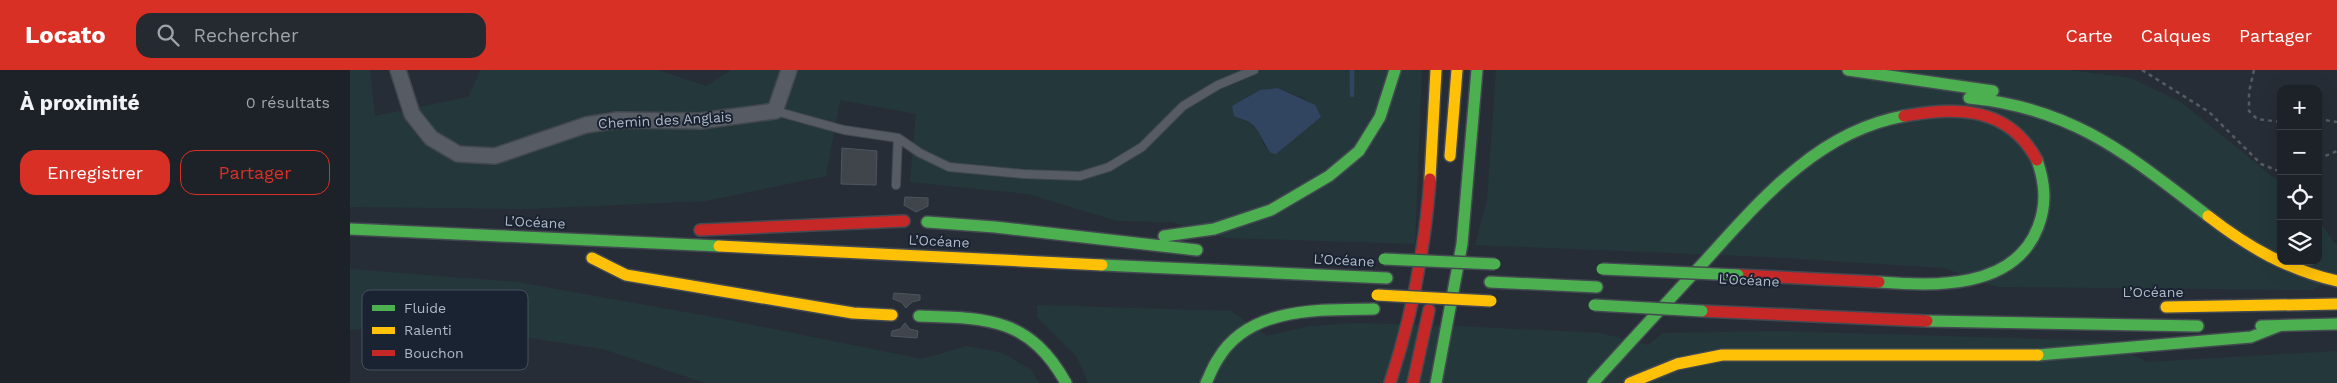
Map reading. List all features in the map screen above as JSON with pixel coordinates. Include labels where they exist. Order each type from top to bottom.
[{"type":"highway","points":[[1114,243],[1214,229],[1271,210],[1328,176],[1359,151],[1380,117],[1395,70]]},
{"type":"highway","points":[[1390,383],[1408,327],[1427,219],[1436,70]]},
{"type":"highway","points":[[1448,171],[1457,70]]},
{"type":"highway","points":[[1436,383],[1462,244],[1477,70]]},
{"type":"highway","points":[[1848,70],[1984,88],[2026,98],[2092,124],[2100,136]]},
{"type":"highway","points":[[1958,98],[2013,104],[2048,114],[2100,136],[2246,245],[2280,264],[2337,282]]},
{"type":"highway","points":[[1593,383],[1763,196],[1812,155],[1840,138],[1866,126],[1906,115],[1938,111],[1966,111],[1982,114],[2011,127],[2027,143],[2039,164],[2046,191],[2041,225],[2019,257],[1987,275],[1946,284],[1738,275],[1597,269]]},
{"type":"highway","points":[[692,230],[904,221]]},
{"type":"highway","points":[[927,222],[966,223],[1114,243],[1208,250]]},
{"type":"highway","name":"L’Océane","points":[[350,228],[1602,288]]},
{"type":"highway","points":[[608,241],[644,230]]},
{"type":"highway","points":[[1413,383],[1426,329],[1439,245]]},
{"type":"highway","points":[[622,260],[587,258],[626,275],[853,313],[892,315]]},
{"type":"highway","points":[[1379,258],[1500,264]]},
{"type":"highway","points":[[1636,316],[1686,261]]},
{"type":"highway","points":[[1662,289],[1694,292]]},
{"type":"highway","points":[[1372,295],[1496,301]]},
{"type":"highway","points":[[1206,383],[1219,354],[1232,339],[1260,322],[1296,312],[1382,309],[1421,297]]},
{"type":"highway","name":"L’Océane","points":[[2156,307],[2337,304]]},
{"type":"highway","points":[[1589,305],[1960,322],[2214,326]]},
{"type":"highway","points":[[919,316],[989,320],[1010,327],[1035,343],[1059,369],[1066,383]]},
{"type":"highway","points":[[2242,326],[2337,324]]},
{"type":"highway","points":[[1630,383],[1677,364],[1722,355],[2062,355],[2221,338],[2251,337],[2279,326]]},
{"type":"street","name":"Chemin des Anglais","points":[[398,70],[412,114],[431,138],[458,154],[496,156],[586,125],[618,120],[700,121],[774,112]]},
{"type":"street","points":[[774,112],[789,70]]},
{"type":"lane","points":[[774,112],[844,130],[898,138],[920,153],[949,167],[1023,174],[1080,176],[1096,172],[1142,147],[1183,106],[1218,85],[1254,70]]},
{"type":"lane","points":[[896,185],[898,138]]},
{"type":"path","points":[[2142,70],[2209,112],[2261,164],[2277,170]]},
{"type":"path","points":[[2254,70],[2249,92],[2249,111],[2257,119],[2277,122]]},
{"type":"path","points":[[2322,120],[2337,122]]},
{"type":"path","points":[[2322,157],[2337,151]]},
{"type":"green space","points":[[350,70],[370,70],[375,116],[468,97],[481,70],[658,70],[706,86],[731,70],[1422,70],[1415,244],[1228,238],[1172,222],[1117,221],[1028,194],[910,182],[916,114],[840,100],[826,176],[706,201],[527,209],[350,207]],"holes":[[[1278,88],[1304,98],[1321,117],[1276,154],[1264,146],[1260,135],[1250,123],[1241,119],[1232,106],[1260,90]]]},
{"type":"green space","points":[[1496,70],[2069,70],[2131,78],[2181,102],[2277,179],[2277,265],[2322,265],[2322,225],[2334,243],[2337,244],[2337,275],[2312,290],[1997,287],[1944,268],[1770,257],[1475,245],[1487,200]]},
{"type":"green space","points":[[350,269],[517,282],[718,318],[922,359],[967,346],[1003,353],[1031,370],[1039,383],[705,383],[603,349],[528,338],[528,290],[362,290],[362,329],[350,330]]},
{"type":"green space","points":[[1037,305],[1231,311],[1267,336],[1310,326],[1355,323],[1600,333],[1648,345],[1663,333],[1777,331],[2107,341],[2147,362],[2337,351],[2337,383],[1088,383],[1077,357],[1037,317]]},
{"type":"water","points":[[1278,88],[1315,105],[1321,117],[1276,154],[1271,153],[1253,125],[1234,116],[1232,106],[1260,90]]},
{"type":"building","points":[[842,148],[877,151],[876,185],[841,184]]},
{"type":"building","points":[[905,197],[928,198],[928,206],[916,212],[904,205]]},
{"type":"building","points":[[894,293],[920,295],[920,300],[912,302],[906,308],[901,302],[893,299]]},
{"type":"building","points":[[905,323],[910,329],[918,331],[917,338],[891,336],[892,331],[900,329]]},
{"type":"waterway","points":[[1352,70],[1352,95]]},
{"type":"traffic: fast","points":[[1164,236],[1214,229],[1271,210],[1329,176],[1359,151],[1380,117],[1395,70]]},
{"type":"traffic: fast","points":[[1436,383],[1462,244],[1477,70]]},
{"type":"traffic: fast","points":[[1848,70],[1993,91]]},
{"type":"traffic: fast","points":[[1969,98],[2006,103],[2039,112],[2070,124],[2125,154],[2208,216]]},
{"type":"traffic: fast","points":[[1593,383],[1748,214],[1794,171],[1818,152],[1845,136],[1873,124],[1904,116]]},
{"type":"traffic: fast","points":[[1879,282],[1924,284],[1970,280],[1992,273],[2011,263],[2027,248],[2041,218],[2044,194],[2037,160]]},
{"type":"traffic: fast","points":[[927,222],[995,227],[1197,250]]},
{"type":"traffic: fast","points":[[350,229],[719,246]]},
{"type":"traffic: fast","points":[[1384,259],[1495,264]]},
{"type":"traffic: fast","points":[[1102,265],[1387,278]]},
{"type":"traffic: fast","points":[[1602,269],[1738,275]]},
{"type":"traffic: fast","points":[[1490,282],[1597,287]]},
{"type":"traffic: fast","points":[[1594,305],[1702,311]]},
{"type":"traffic: fast","points":[[1206,383],[1216,362],[1231,342],[1248,329],[1267,320],[1310,311],[1374,309]]},
{"type":"traffic: fast","points":[[919,316],[986,321],[1021,333],[1037,345],[1052,361],[1066,383]]},
{"type":"traffic: fast","points":[[1927,321],[2198,326]]},
{"type":"traffic: fast","points":[[2261,326],[2337,324]]},
{"type":"traffic: fast","points":[[2038,355],[2251,337],[2279,326]]},
{"type":"traffic: slow","points":[[1430,179],[1436,70]]},
{"type":"traffic: slow","points":[[1450,156],[1457,70]]},
{"type":"traffic: slow","points":[[2208,216],[2238,238],[2269,256],[2302,271],[2337,281]]},
{"type":"traffic: slow","points":[[719,246],[1102,265]]},
{"type":"traffic: slow","points":[[592,258],[626,275],[853,313],[892,315]]},
{"type":"traffic: slow","points":[[1377,295],[1491,301]]},
{"type":"traffic: slow","points":[[2166,307],[2337,304]]},
{"type":"traffic: slow","points":[[1630,383],[1677,364],[1722,355],[2038,355]]},
{"type":"traffic: jam","points":[[1904,116],[1943,111],[1980,114],[1997,120],[2012,129],[2025,142],[2037,160]]},
{"type":"traffic: jam","points":[[1390,383],[1405,333],[1421,257],[1430,179]]},
{"type":"traffic: jam","points":[[700,230],[904,221]]},
{"type":"traffic: jam","points":[[1738,275],[1879,282]]},
{"type":"traffic: jam","points":[[1413,383],[1429,310]]},
{"type":"traffic: jam","points":[[1702,311],[1927,321]]}]
